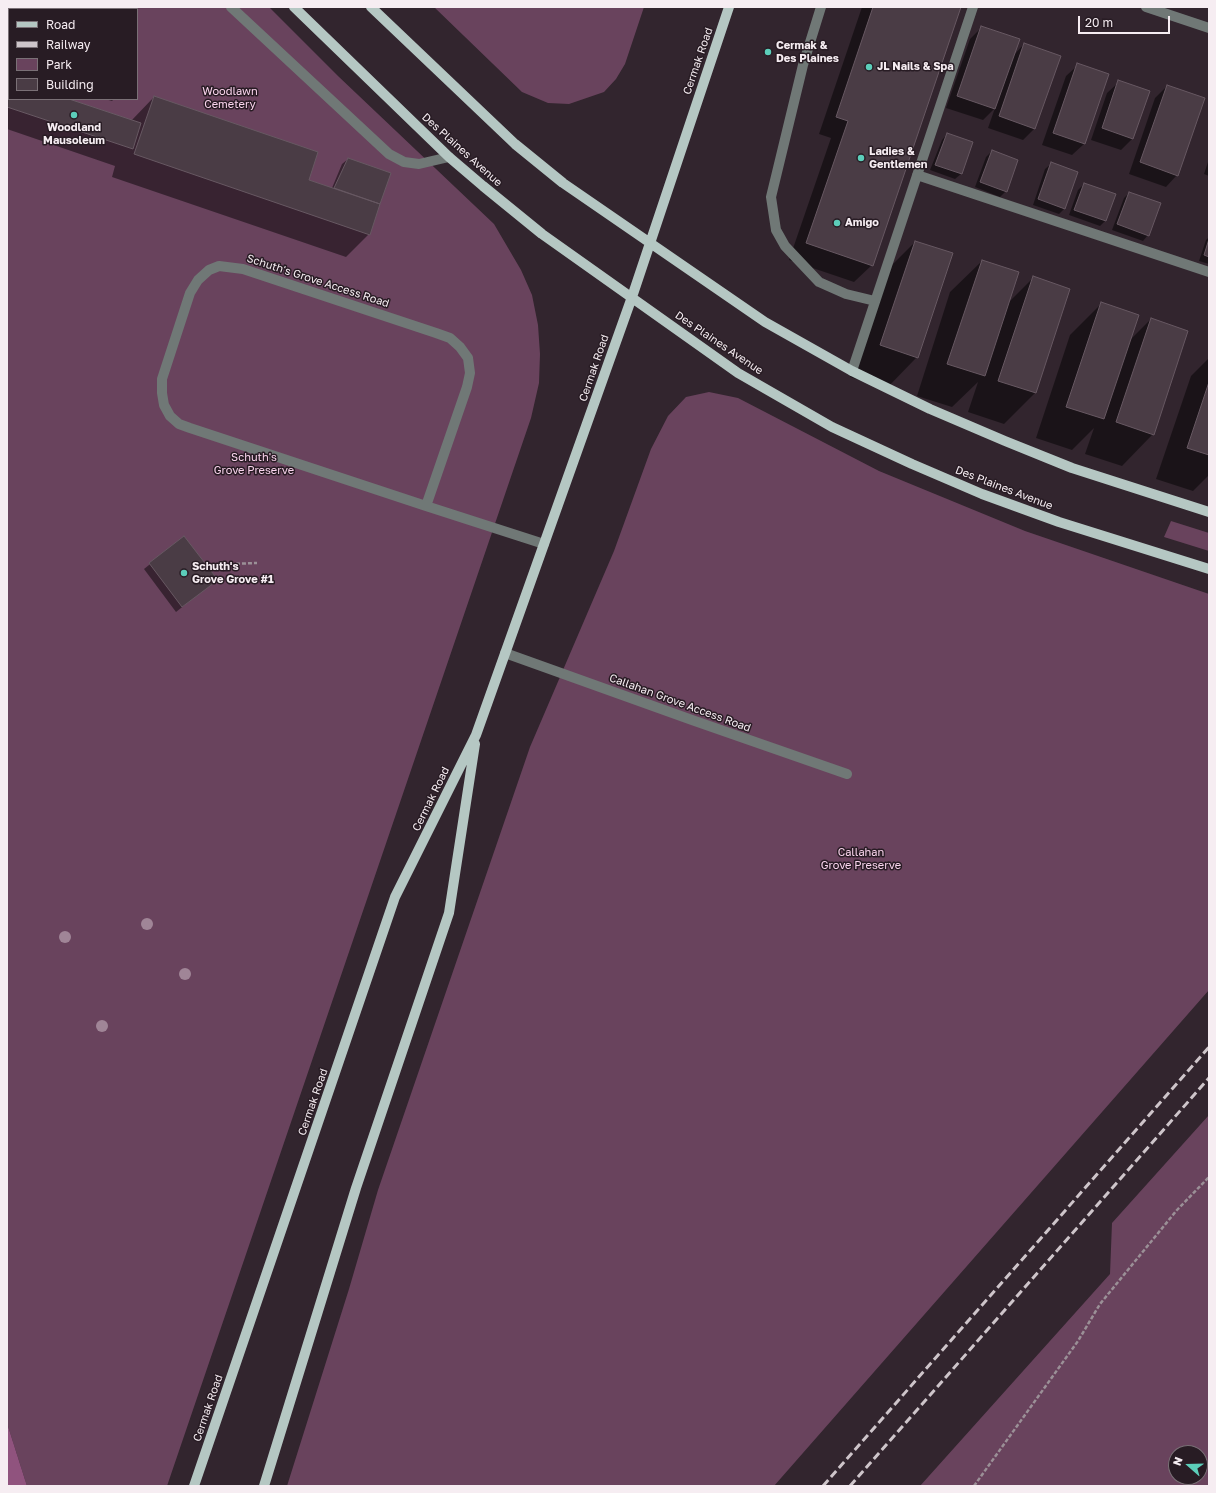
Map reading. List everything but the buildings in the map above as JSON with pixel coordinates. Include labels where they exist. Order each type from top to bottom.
[{"type":"main road","name":"Des Plaines Avenue","points":[[294,7],[449,157],[542,234],[738,373],[832,427],[982,494],[1058,522],[1209,569]]},
{"type":"main road","points":[[371,7],[521,148],[562,183],[765,322],[852,371],[930,409],[1005,442],[1072,468],[1209,512]]},
{"type":"main road","name":"Cermak Road","points":[[194,1486],[396,897],[476,734],[632,297],[729,7]]},
{"type":"main road","name":"Cermak Road","points":[[264,1486],[356,1188],[449,913],[476,734]]},
{"type":"street","points":[[231,7],[389,154],[404,162],[419,164],[449,157]]},
{"type":"street","points":[[821,7],[803,65],[771,197],[776,230],[785,246],[819,282],[846,294],[875,301]]},
{"type":"street","points":[[852,371],[972,7]]},
{"type":"street","points":[[1146,7],[1209,28]]},
{"type":"street","points":[[917,175],[1209,272]]},
{"type":"street","name":"Schuth's Grove Access Road","points":[[426,506],[467,387],[470,373],[468,358],[460,347],[450,338],[436,332],[243,268],[219,266],[208,270],[198,280],[190,293],[162,379],[164,405],[170,416],[179,424],[426,506],[544,544]]},
{"type":"street","name":"Callahan Grove Access Road","points":[[505,653],[847,774]]},
{"type":"path","points":[[206,565],[257,563]]},
{"type":"path","points":[[974,1486],[1078,1341],[1100,1304],[1177,1210],[1209,1177]]},
{"type":"green space","name":"Schuth's Grove Preserve","points":[[7,7],[269,7],[338,76],[494,224],[521,270],[532,295],[538,325],[540,354],[539,383],[531,418],[167,1486],[27,1486],[7,1423]]},
{"type":"green space","points":[[434,7],[644,7],[625,64],[616,79],[604,92],[569,104],[548,103],[522,92]]},
{"type":"green space","name":"Callahan Grove Preserve","points":[[709,392],[738,398],[879,471],[1025,531],[1209,594],[1209,990],[774,1486],[287,1486],[349,1289],[378,1190],[530,747],[614,551],[651,449],[668,416],[686,397]]},
{"type":"green space","points":[[1171,521],[1209,533],[1209,551],[1164,537]]},
{"type":"green space","points":[[1209,1115],[1209,1486],[920,1486],[1110,1274],[1112,1223]]},
{"type":"shaded area","points":[[7,1423],[27,1486],[7,1486]]},
{"type":"railway","points":[[823,1486],[1209,1047]]},
{"type":"railway","points":[[850,1486],[1209,1078]]},
{"type":"place","name":"Cermak & Des Plaines","points":[[768,52]]},
{"type":"place","name":"JL Nails & Spa","points":[[869,67]]},
{"type":"place","name":"Woodland Mausoleum","points":[[74,115]]},
{"type":"place","name":"Ladies & Gentlemen","points":[[861,158]]},
{"type":"place","name":"Amigo","points":[[837,223]]},
{"type":"place","name":"Schuth's Grove Grove #1","points":[[184,573]]},
{"type":"park label","name":"Woodlawn Cemetery","points":[[230,98]]}]
